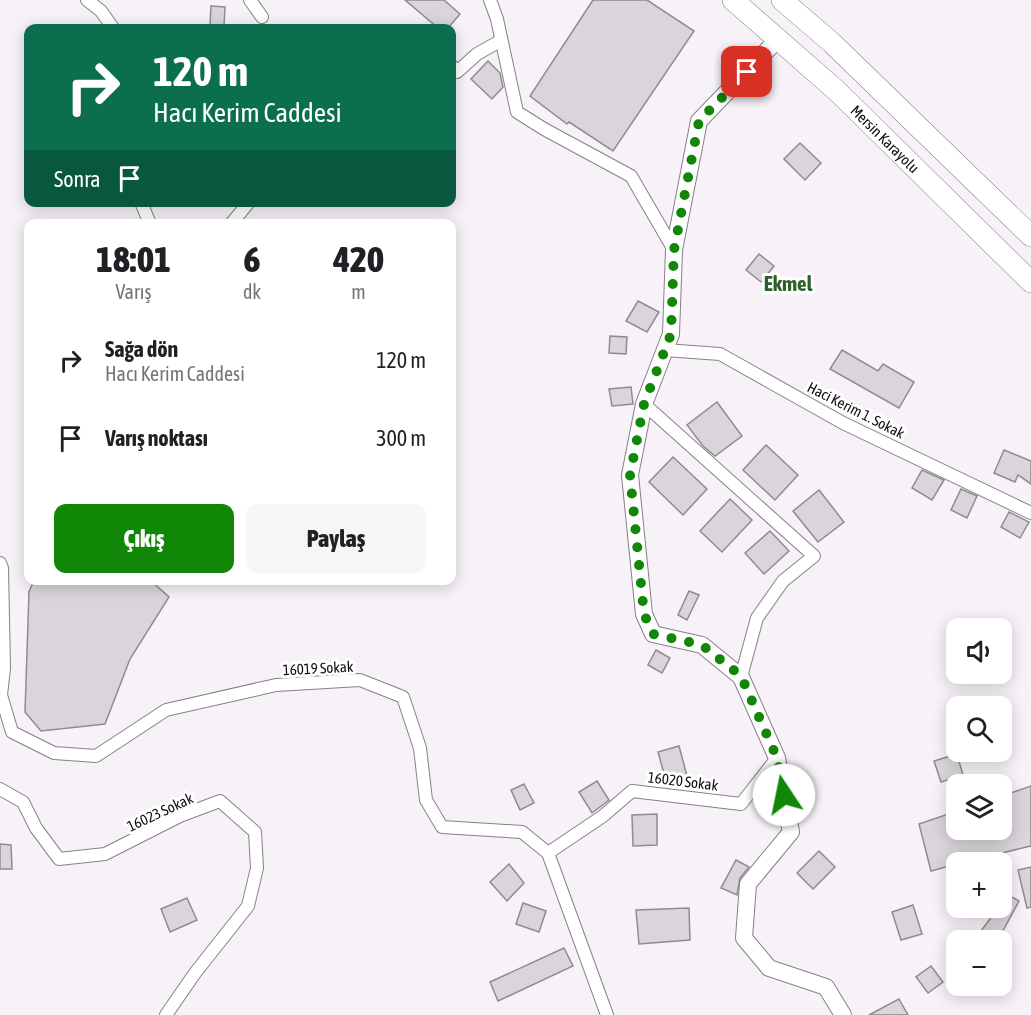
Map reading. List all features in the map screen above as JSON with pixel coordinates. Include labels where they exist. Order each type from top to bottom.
[{"type":"highway","name":"Mersin Karayolu","points":[[733,0],[837,92],[1031,282]]},
{"type":"highway","name":"Mersin Karayolu","points":[[782,0],[1031,236]]},
{"type":"street","points":[[87,0],[101,11],[110,24]]},
{"type":"street","points":[[250,0],[262,16]]},
{"type":"street","points":[[490,0],[497,19],[517,112],[631,176],[674,250]]},
{"type":"street","points":[[778,39],[699,121],[674,250],[671,334],[644,404],[630,475],[644,614],[653,634],[702,645],[741,676],[777,758],[791,832],[748,884],[744,938],[769,968],[826,987],[843,1015]]},
{"type":"street","points":[[456,71],[477,54],[500,41]]},
{"type":"street","points":[[235,219],[245,207]]},
{"type":"street","name":"Haci Kerim 1. Sokak","points":[[665,350],[720,354],[843,423],[1031,513]]},
{"type":"street","points":[[644,404],[814,556],[783,581],[758,618],[741,676]]},
{"type":"street","points":[[0,563],[2,568],[4,668],[1,695]]},
{"type":"street","name":"16019 Sokak","points":[[1,695],[12,732],[54,753],[96,756],[166,710],[276,685],[360,680],[403,697],[420,748],[426,800],[442,827],[522,832],[548,853]]},
{"type":"street","name":"16020 Sokak","points":[[548,853],[603,816],[632,790],[741,804],[777,758]]},
{"type":"street","name":"16023 Sokak","points":[[0,789],[23,802],[36,828],[59,859],[105,854],[180,816],[220,801],[255,832],[257,868],[248,906],[195,973],[166,1015]]},
{"type":"street","points":[[548,853],[607,1015]]},
{"type":"building","points":[[405,0],[444,0],[460,14],[451,24],[433,24]]},
{"type":"building","points":[[593,0],[647,0],[694,31],[613,151],[569,122],[567,124],[530,96]]},
{"type":"building","points":[[211,6],[225,7],[224,24],[210,24]]},
{"type":"building","points":[[488,61],[500,73],[503,87],[492,99],[471,79]]},
{"type":"building","points":[[800,143],[821,163],[805,180],[784,159]]},
{"type":"building","points":[[759,254],[774,266],[761,282],[746,270]]},
{"type":"building","points":[[638,301],[659,312],[647,332],[626,321]]},
{"type":"building","points":[[610,336],[627,337],[626,354],[609,353]]},
{"type":"building","points":[[842,350],[878,371],[883,364],[914,382],[899,408],[830,369]]},
{"type":"building","points":[[631,387],[633,404],[612,406],[609,389]]},
{"type":"building","points":[[717,402],[742,436],[715,456],[703,446],[687,425]]},
{"type":"building","points":[[766,445],[798,475],[775,500],[743,470]]},
{"type":"building","points":[[1004,450],[1031,461],[1031,484],[1018,475],[1015,482],[994,473]]},
{"type":"building","points":[[673,457],[707,489],[683,515],[649,482]]},
{"type":"building","points":[[922,470],[944,480],[932,500],[912,488]]},
{"type":"building","points":[[961,489],[977,496],[967,518],[951,510]]},
{"type":"building","points":[[819,490],[844,522],[818,542],[793,511]]},
{"type":"building","points":[[730,499],[752,520],[722,552],[700,531]]},
{"type":"building","points":[[1009,512],[1029,522],[1020,538],[1001,527]]},
{"type":"building","points":[[770,531],[789,551],[764,574],[745,553]]},
{"type":"building","points":[[32,585],[156,585],[169,597],[130,659],[105,724],[41,731],[25,712],[29,592]]},
{"type":"building","points":[[689,591],[699,595],[687,620],[678,615]]},
{"type":"building","points":[[656,650],[670,658],[662,673],[648,665]]},
{"type":"building","points":[[679,746],[687,776],[666,781],[658,752]]},
{"type":"building","points":[[946,757],[946,762],[959,762],[963,774],[946,774],[946,780],[941,782],[934,761]]},
{"type":"building","points":[[597,781],[609,800],[592,813],[579,792]]},
{"type":"building","points":[[524,784],[534,803],[520,810],[511,790]]},
{"type":"building","points":[[1031,786],[1031,846],[1006,852],[946,852],[946,867],[931,871],[919,824],[946,815],[946,840],[1012,840],[1012,793]]},
{"type":"building","points":[[657,814],[657,845],[633,846],[632,815]]},
{"type":"building","points":[[0,844],[11,845],[12,869],[0,869]]},
{"type":"building","points":[[819,851],[835,867],[813,889],[797,873]]},
{"type":"building","points":[[736,860],[749,867],[740,878],[737,895],[721,888]]},
{"type":"building","points":[[509,864],[524,883],[507,901],[490,882]]},
{"type":"building","points":[[1031,867],[1031,907],[1027,908],[1018,870]]},
{"type":"building","points":[[1012,897],[1019,901],[1012,914]]},
{"type":"building","points":[[187,898],[197,920],[170,932],[161,909]]},
{"type":"building","points":[[523,903],[546,911],[539,932],[516,924]]},
{"type":"building","points":[[913,905],[922,934],[901,940],[892,912]]},
{"type":"building","points":[[689,908],[690,940],[639,944],[636,910]]},
{"type":"building","points":[[991,918],[1010,918],[1003,930],[982,930]]},
{"type":"building","points":[[564,948],[573,966],[498,1001],[490,982]]},
{"type":"building","points":[[931,966],[943,982],[928,993],[916,977]]},
{"type":"building","points":[[899,999],[908,1015],[869,1015]]},
{"type":"district","name":"Ekmel","points":[[788,283]]},
{"type":"route","points":[[747,72],[699,121],[674,250],[671,334],[644,404],[630,475],[644,614],[653,634],[702,645],[741,676],[777,758],[784,795]]}]
